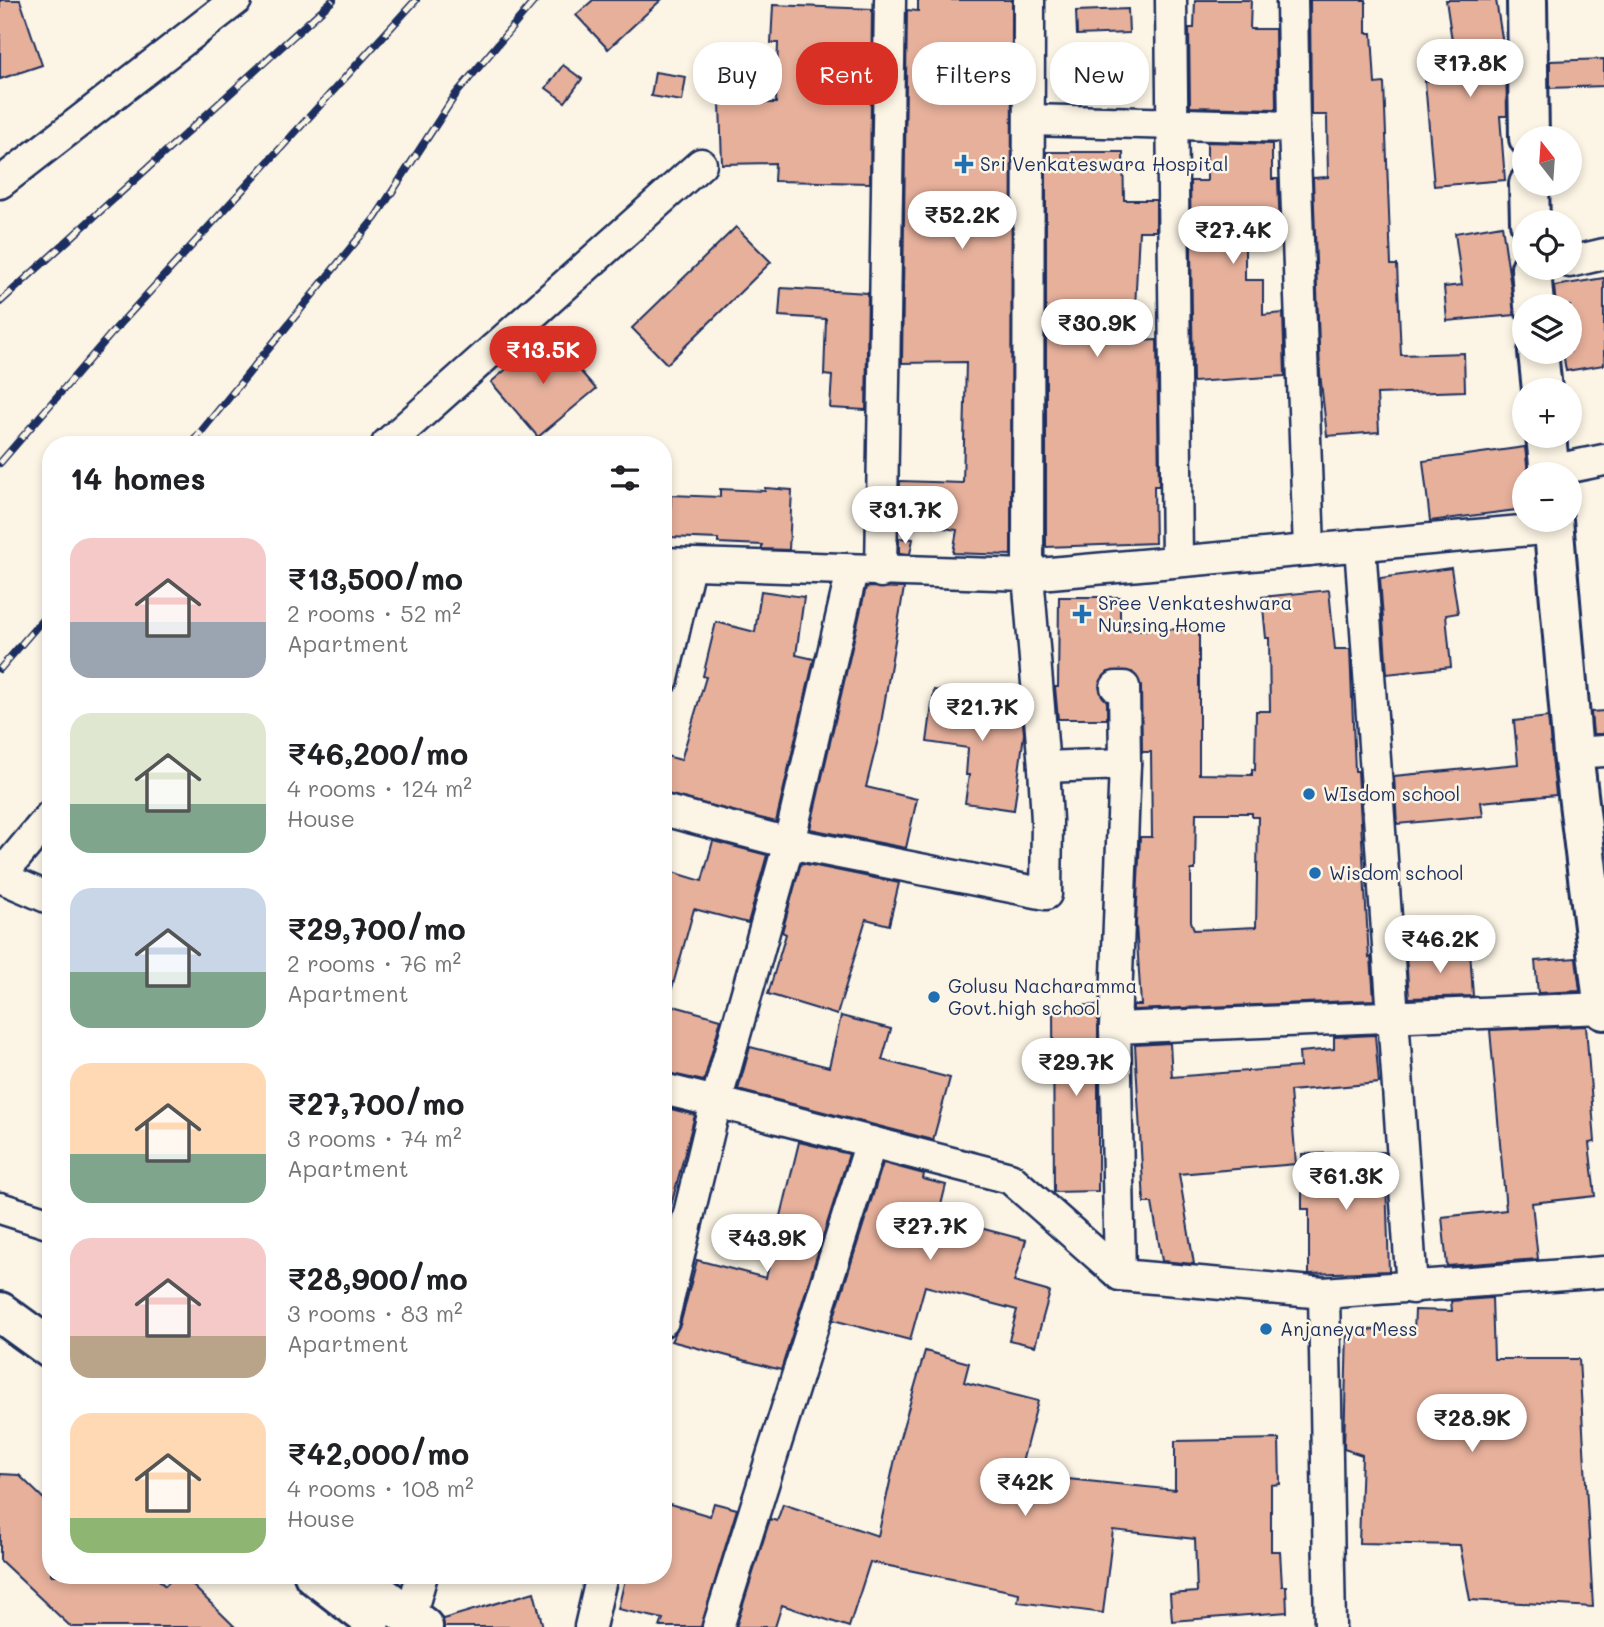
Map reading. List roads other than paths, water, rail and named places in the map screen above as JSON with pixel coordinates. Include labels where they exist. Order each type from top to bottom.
[{"type":"street","points":[[0,183],[236,0]]},
{"type":"street","points":[[672,1284],[716,1102],[867,572],[890,0]]},
{"type":"street","points":[[672,812],[789,843],[1046,894],[1044,767],[1028,575],[1029,0]]},
{"type":"street","points":[[1171,0],[1177,562]]},
{"type":"street","points":[[1292,0],[1294,127],[1310,550]]},
{"type":"street","points":[[1527,0],[1529,126]]},
{"type":"street","points":[[1029,120],[1174,126],[1294,127]]},
{"type":"street","points":[[396,436],[701,164]]},
{"type":"street","points":[[1582,259],[1604,254]]},
{"type":"street","points":[[1549,460],[1604,460]]},
{"type":"street","points":[[672,600],[676,565],[1028,575],[1512,529]]},
{"type":"street","points":[[1115,1028],[1604,1009],[1589,752],[1555,532]]},
{"type":"street","points":[[1360,545],[1412,1288]]},
{"type":"street","points":[[1116,687],[1124,687],[1125,764],[1115,1028],[1120,1275]]},
{"type":"street","points":[[1044,767],[1125,764]]},
{"type":"street","points":[[42,826],[1,876],[42,895]]},
{"type":"street","points":[[672,1091],[1010,1178],[1120,1275],[1324,1293],[1604,1272]]},
{"type":"street","points":[[718,1627],[871,1142]]},
{"type":"street","points":[[0,1208],[42,1221]]},
{"type":"street","points":[[1324,1293],[1330,1627]]},
{"type":"street","points":[[3,1328],[42,1345]]},
{"type":"street","points":[[3,1328],[42,1363]]},
{"type":"street","points":[[331,1584],[405,1624]]},
{"type":"street","points":[[363,1584],[405,1624]]},
{"type":"street","points":[[405,1624],[419,1584]]},
{"type":"street","points":[[590,1627],[600,1584]]},
{"type":"railway","points":[[0,302],[333,0]]},
{"type":"railway","points":[[0,463],[111,334],[416,0]]},
{"type":"railway","points":[[198,436],[375,218],[456,94],[535,0]]},
{"type":"railway","points":[[0,669],[42,620]]},
{"type":"place","name":"Sri Venkateswara Hospital","points":[[964,164]]},
{"type":"place","name":"Sree Venkateshwara Nursing Home","points":[[1082,614]]},
{"type":"place","name":"WIsdom school","points":[[1309,794]]},
{"type":"place","name":"Wisdom school","points":[[1315,873]]},
{"type":"place","name":"Golusu Nacharamma Govt.high school","points":[[934,997]]},
{"type":"place","name":"Anjaneya Mess","points":[[1266,1329]]}]
